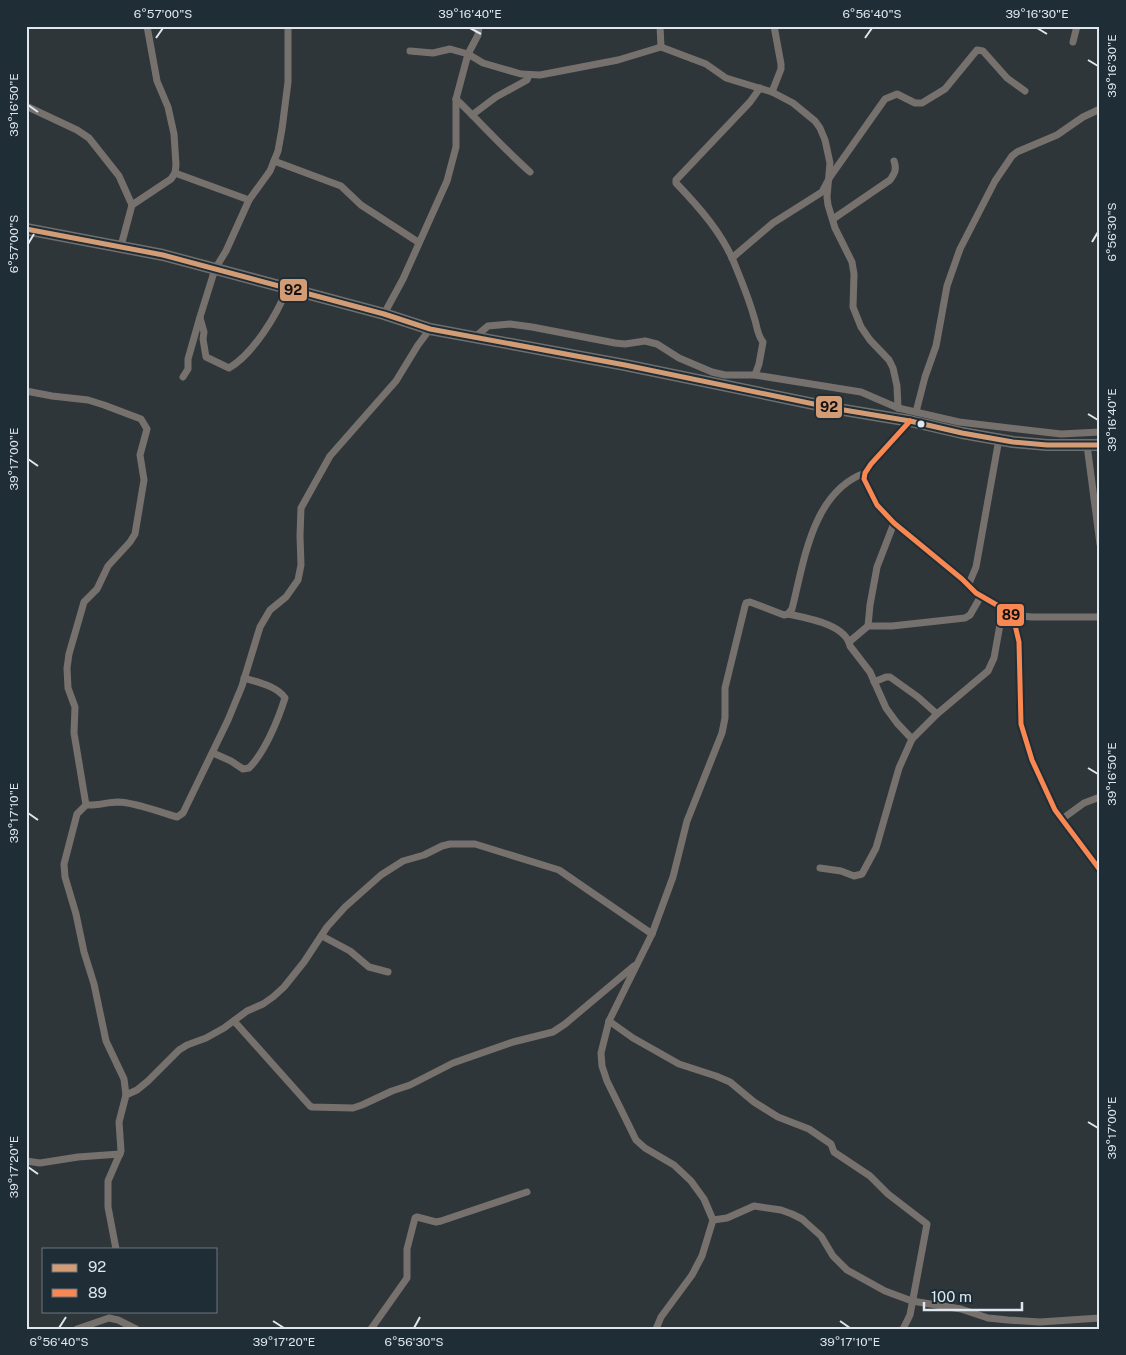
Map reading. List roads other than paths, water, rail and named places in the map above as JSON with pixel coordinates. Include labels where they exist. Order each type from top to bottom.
[{"type":"highway","points":[[26,229],[163,254],[384,314],[430,329],[768,393],[838,409],[913,416],[962,433],[1047,445],[1093,445]]},
{"type":"street","points":[[132,205],[166,183],[175,173],[176,153],[174,134],[168,107],[157,82],[147,26]]},
{"type":"street","points":[[183,377],[188,369],[188,359],[215,269],[226,251],[250,200],[270,171],[274,161],[282,129],[288,82],[288,26]]},
{"type":"street","points":[[384,314],[403,279],[447,181],[456,147],[456,100],[468,54],[478,35],[479,26]]},
{"type":"street","points":[[660,26],[661,47]]},
{"type":"street","points":[[772,92],[781,69],[774,26]]},
{"type":"street","points":[[1073,42],[1077,26]]},
{"type":"street","points":[[410,51],[433,53],[450,49],[468,54],[483,63],[529,75],[554,74],[618,60],[661,47],[706,64],[726,78],[772,92],[793,103],[815,121],[820,128],[830,163],[827,197],[836,228],[852,262],[854,274],[853,307],[857,321],[870,340],[891,363],[897,386],[898,408]]},
{"type":"street","points":[[732,258],[773,222],[822,192],[830,177],[885,99],[897,94],[914,103],[922,103],[942,91],[978,50],[983,51],[1007,78],[1025,91]]},
{"type":"street","points":[[472,114],[496,97],[527,80],[529,75]]},
{"type":"street","points":[[755,375],[763,342],[732,258],[706,216],[676,183],[676,180],[750,102],[760,88]]},
{"type":"street","points":[[456,100],[530,172]]},
{"type":"street","points":[[26,106],[89,138],[119,176],[132,205],[121,246]]},
{"type":"street","points":[[1100,109],[1083,117],[1057,135],[1017,152],[1012,156],[995,181],[960,249],[947,286],[936,346],[913,416],[871,464],[865,473],[864,479],[877,505],[894,523],[968,586],[1012,615],[1032,617],[1100,617]]},
{"type":"street","points":[[274,161],[301,173],[341,186],[361,205],[418,242]]},
{"type":"street","points":[[833,219],[890,180],[896,172],[894,161]]},
{"type":"street","points":[[175,173],[250,200]]},
{"type":"street","points":[[200,317],[204,332],[203,339],[206,357],[229,368],[240,361],[264,333],[287,289]]},
{"type":"street","points":[[475,336],[488,326],[510,324],[615,344],[645,341],[657,344],[679,358],[712,372],[725,375],[755,375],[861,392],[913,416],[1061,434],[1100,432]]},
{"type":"street","points":[[116,1248],[107,1194],[108,1181],[120,1154],[120,1122],[126,1095],[124,1079],[106,1041],[90,969],[65,877],[64,864],[73,826],[79,811],[86,805],[114,802],[153,809],[177,818],[181,816],[228,720],[266,615],[293,588],[298,580],[301,565],[301,508],[330,456],[396,381],[430,329]]},
{"type":"street","points":[[26,391],[104,404],[140,419],[147,429],[140,455],[144,480],[134,534],[130,542],[108,566],[97,589],[84,602],[69,654],[67,668],[68,688],[75,707],[74,732],[86,805]]},
{"type":"street","points":[[968,586],[976,567],[999,439]]},
{"type":"street","points":[[1093,445],[1100,544]]},
{"type":"street","points":[[788,614],[792,609],[806,550],[816,520],[839,489],[856,476],[865,473]]},
{"type":"street","points":[[868,626],[877,567],[894,523]]},
{"type":"street","points":[[849,642],[868,626],[965,618],[970,615],[981,596]]},
{"type":"street","points":[[656,1329],[661,1317],[681,1292],[702,1256],[713,1220],[704,1199],[691,1181],[674,1165],[645,1148],[636,1140],[602,1066],[601,1053],[610,1021],[652,934],[673,877],[687,821],[722,733],[725,718],[725,688],[746,603],[750,602],[784,615],[788,614],[825,623],[839,632],[849,642],[870,672],[886,708],[912,740]]},
{"type":"street","points":[[820,868],[841,871],[854,876],[862,874],[876,848],[899,768],[912,740],[937,714],[988,671],[994,658],[1003,608]]},
{"type":"street","points":[[1012,615],[1018,642],[1021,724],[1032,760],[1055,810],[1100,870]]},
{"type":"street","points":[[874,682],[890,677],[918,697],[937,714]]},
{"type":"street","points":[[213,753],[243,769],[249,768],[261,754],[279,717],[285,698],[283,695],[266,685],[244,678]]},
{"type":"street","points":[[1062,819],[1084,803],[1100,797]]},
{"type":"street","points":[[126,1095],[137,1090],[148,1081],[186,1045],[206,1038],[247,1011],[263,1004],[284,987],[344,907],[381,875],[395,865],[424,855],[442,846],[459,843],[475,844],[559,870],[652,934]]},
{"type":"street","points":[[322,936],[350,951],[369,967],[388,972]]},
{"type":"street","points":[[234,1021],[310,1106],[353,1108],[410,1085],[453,1062],[558,1029],[636,964]]},
{"type":"street","points":[[610,1021],[632,1038],[679,1064],[730,1082],[754,1102],[778,1117],[809,1129],[831,1144],[834,1152],[870,1176],[899,1204],[924,1220],[927,1224],[910,1315],[903,1329]]},
{"type":"street","points":[[26,1161],[40,1163],[78,1157],[120,1154]]},
{"type":"street","points":[[371,1329],[407,1278],[407,1249],[415,1218],[436,1222],[441,1221],[528,1192]]},
{"type":"street","points":[[713,1220],[727,1218],[754,1206],[781,1210],[792,1214],[802,1219],[821,1236],[833,1256],[847,1270],[885,1291],[912,1301],[961,1309],[988,1318],[1008,1320],[1040,1322],[1100,1318]]},
{"type":"street","points":[[77,1329],[110,1315],[136,1329]]}]
